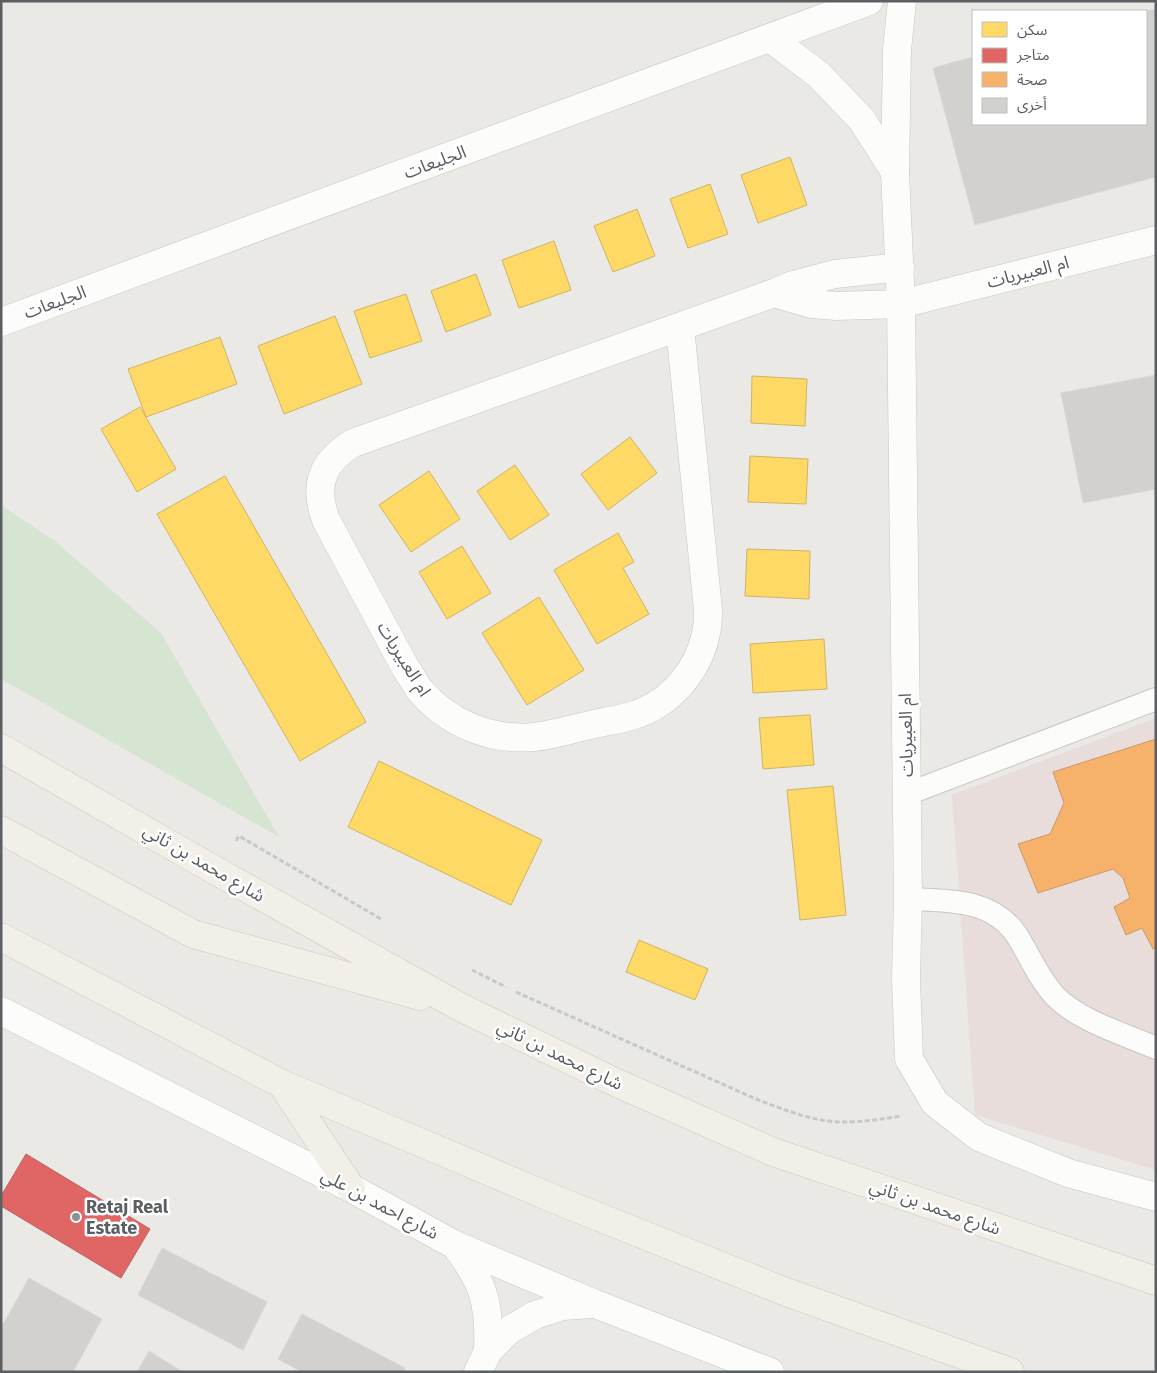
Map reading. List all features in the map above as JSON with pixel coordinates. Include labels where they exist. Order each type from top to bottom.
[{"type":"main road","name":"شارع محمد بن ثاني","points":[[1,748],[462,1008],[617,1083],[773,1152],[1156,1281]]},
{"type":"main road","points":[[1,830],[192,934],[462,1008]]},
{"type":"main road","points":[[1,937],[282,1084],[564,1203],[777,1289],[1010,1372]]},
{"type":"main road","points":[[282,1084],[351,1188]]},
{"type":"street","name":"الجليعات","points":[[1,322],[869,1]]},
{"type":"street","name":"ام العبيريات","points":[[902,1],[897,50],[895,172],[901,304],[908,899],[906,978],[909,1059],[935,1104],[979,1137],[1068,1173],[1156,1197]]},
{"type":"street","name":"ام العبيريات","points":[[770,38],[819,75],[862,120],[895,172]]},
{"type":"street","name":"ام العبيريات","points":[[901,304],[1156,240]]},
{"type":"street","name":"ام العبيريات","points":[[680,327],[708,610],[706,633],[699,655],[688,675],[674,692],[656,706],[635,715],[534,737],[509,738],[483,732],[458,722],[437,708],[414,681],[326,520],[321,505],[320,490],[329,462],[340,451],[353,443],[793,285],[835,274],[900,267]]},
{"type":"street","points":[[774,293],[812,304],[836,306],[901,304]]},
{"type":"street","name":"شارع احمد بن علي","points":[[1,1011],[351,1188],[455,1245],[593,1303],[770,1372]]},
{"type":"street","points":[[455,1245],[472,1268],[484,1294],[489,1322],[483,1362]]},
{"type":"street","points":[[483,1362],[509,1330],[535,1315],[563,1306],[593,1303]]},
{"type":"lane","points":[[907,794],[1156,699]]},
{"type":"lane","points":[[908,899],[959,901],[981,906],[1001,919],[1015,933],[1035,969],[1054,995],[1075,1013],[1156,1048]]},
{"type":"path","points":[[218,872],[239,836],[382,920]]},
{"type":"path","points":[[466,967],[507,987]]},
{"type":"path","points":[[515,991],[756,1099],[792,1113],[828,1121],[864,1122],[900,1116],[935,1104]]},
{"type":"shaded area","points":[[1156,718],[1156,1170],[975,1115],[952,795]]},
{"type":"green space","points":[[1,505],[55,541],[161,633],[279,837],[1,679]]},
{"type":"building: سكن","points":[[790,157],[807,205],[758,223],[741,175]]},
{"type":"building: سكن","points":[[710,184],[728,234],[688,248],[670,199]]},
{"type":"building: سكن","points":[[637,209],[655,256],[613,272],[594,226]]},
{"type":"building: سكن","points":[[554,241],[571,290],[519,308],[502,260]]},
{"type":"building: سكن","points":[[476,274],[491,315],[446,332],[431,291]]},
{"type":"building: سكن","points":[[406,294],[422,341],[370,358],[354,311]]},
{"type":"building: سكن","points":[[335,316],[362,384],[284,414],[258,346]]},
{"type":"building: سكن","points":[[220,337],[237,384],[146,417],[128,369]]},
{"type":"building: سكن","points":[[752,376],[807,379],[805,426],[751,423]]},
{"type":"building: سكن","points":[[140,407],[176,469],[137,492],[101,429]]},
{"type":"building: سكن","points":[[630,437],[657,473],[608,510],[581,474]]},
{"type":"building: سكن","points":[[750,456],[808,459],[806,504],[748,502]]},
{"type":"building: سكن","points":[[515,465],[549,515],[510,540],[477,491]]},
{"type":"building: سكن","points":[[429,471],[460,519],[411,552],[379,505]]},
{"type":"building: سكن","points":[[225,476],[366,722],[300,761],[157,514]]},
{"type":"building: سكن","points":[[618,533],[634,562],[623,568],[649,614],[597,644],[554,570]]},
{"type":"building: سكن","points":[[462,546],[491,593],[447,619],[419,572]]},
{"type":"building: سكن","points":[[747,549],[810,551],[809,599],[745,596]]},
{"type":"building: سكن","points":[[539,597],[584,670],[527,705],[482,633]]},
{"type":"building: سكن","points":[[824,639],[827,689],[753,693],[750,644]]},
{"type":"building: سكن","points":[[810,715],[814,765],[763,769],[759,718]]},
{"type":"building: سكن","points":[[379,761],[542,840],[511,905],[348,827]]},
{"type":"building: سكن","points":[[833,786],[846,915],[800,920],[787,790]]},
{"type":"building: سكن","points":[[639,940],[708,969],[695,1000],[626,972]]},
{"type":"building: متاجر","name":"Retaj Real Estate","points":[[26,1154],[150,1229],[121,1278],[1,1206],[1,1196]]},
{"type":"building: صحة","points":[[1156,739],[1156,948],[1153,949],[1142,928],[1126,935],[1114,907],[1130,898],[1123,878],[1113,869],[1038,893],[1018,844],[1050,834],[1064,803],[1053,772]]},
{"type":"building: أخرى","points":[[1156,9],[1156,177],[975,225],[933,68],[972,57],[972,125],[1147,125],[1147,11]]},
{"type":"building: أخرى","points":[[1156,375],[1156,489],[1083,503],[1061,393]]},
{"type":"building: أخرى","points":[[162,1248],[267,1302],[243,1350],[138,1295]]},
{"type":"building: أخرى","points":[[29,1278],[102,1319],[73,1372],[1,1372],[1,1328]]},
{"type":"building: أخرى","points":[[302,1314],[405,1368],[403,1372],[302,1372],[278,1359]]},
{"type":"building: أخرى","points":[[149,1351],[183,1372],[137,1372]]},
{"type":"place","name":"Retaj Real Estate","points":[[76,1217]]}]
